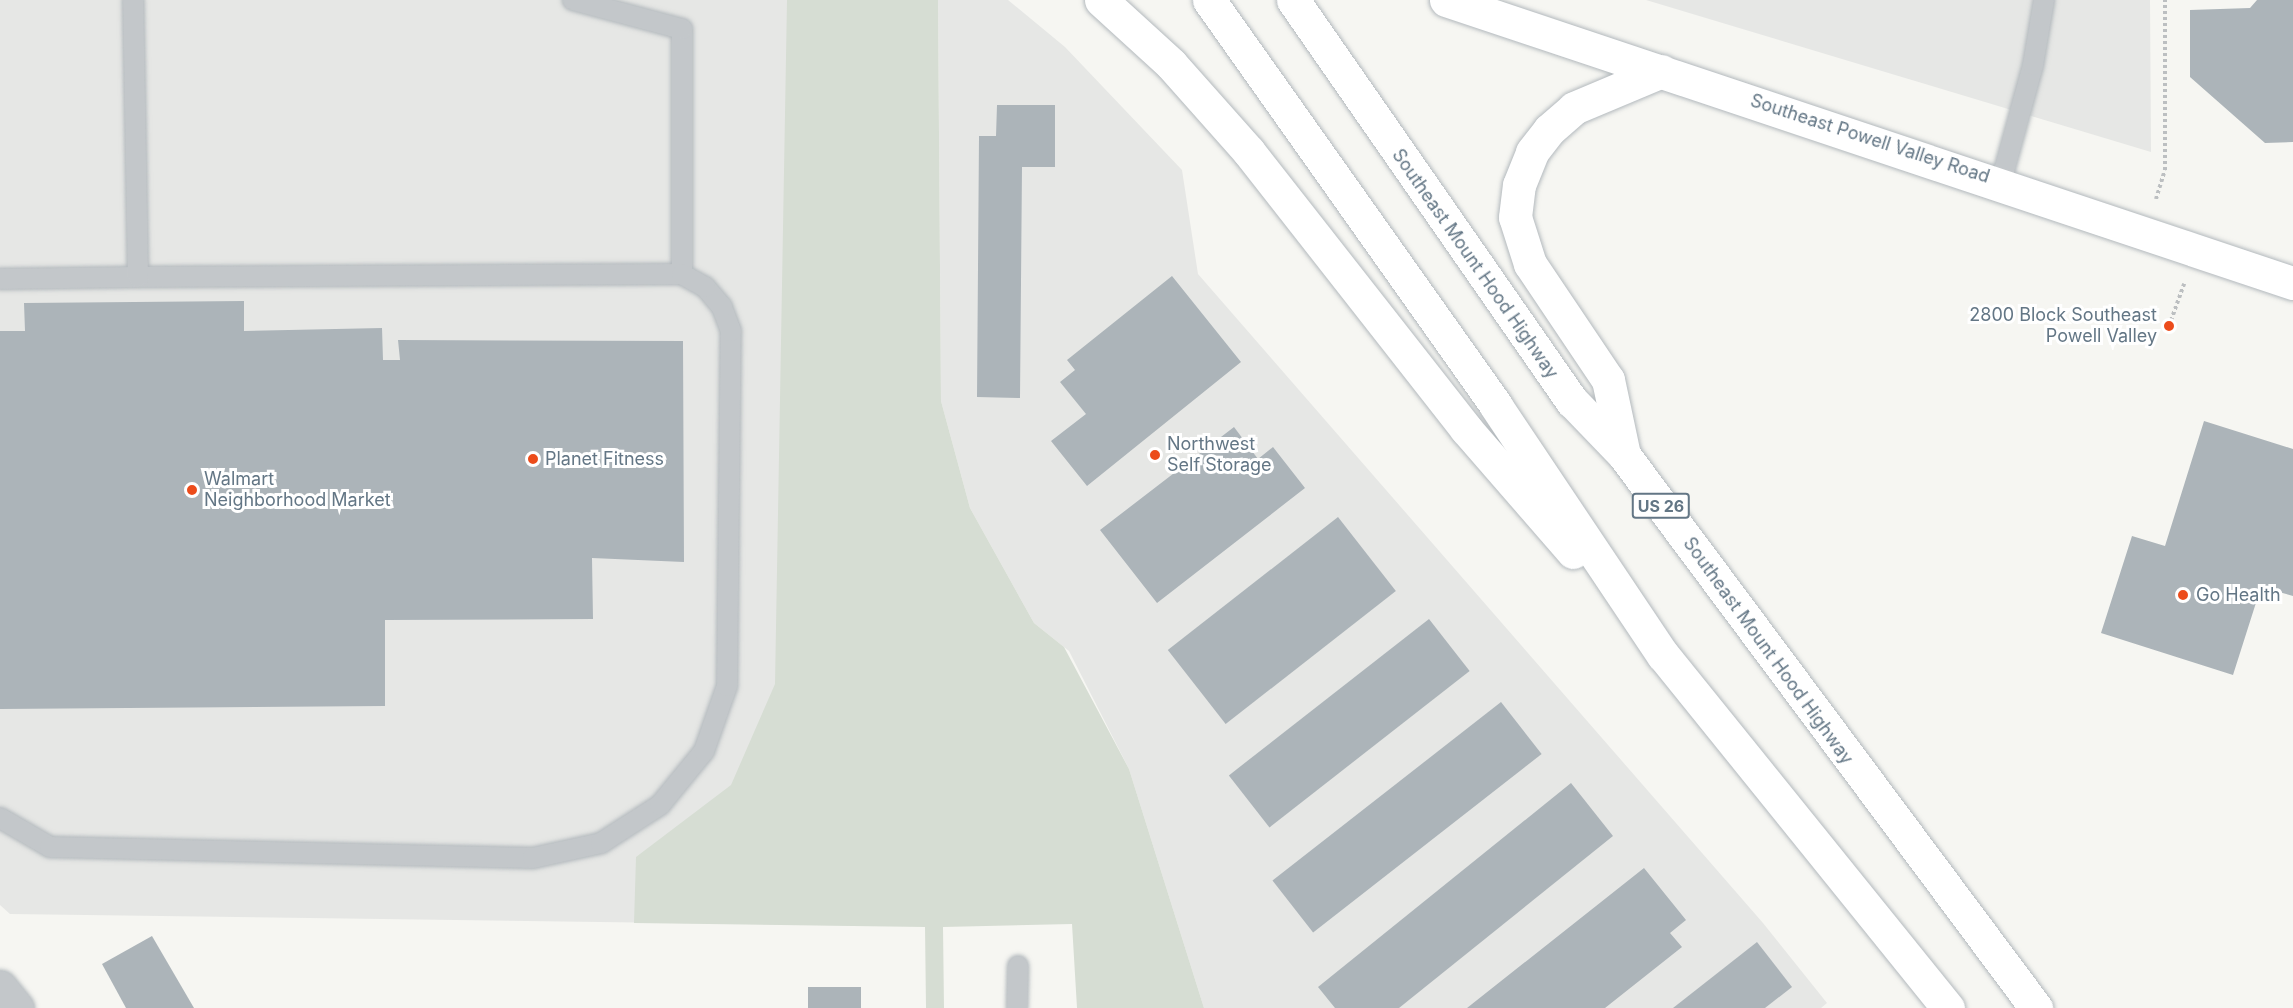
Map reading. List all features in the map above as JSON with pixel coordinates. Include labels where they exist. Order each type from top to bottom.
[{"type":"main road","points":[[1101,0],[1172,64],[1249,152],[1466,429],[1662,655],[1948,1008]]},
{"type":"main road","points":[[1209,0],[1496,406],[1662,655]]},
{"type":"main road","name":"Southeast Mount Hood Highway","points":[[1293,0],[1572,401],[1624,455],[2036,1008]]},
{"type":"main road","name":"Southeast Powell Valley Road","points":[[1446,0],[2001,182],[2293,283]]},
{"type":"main road","points":[[1624,455],[1608,380],[1530,264],[1515,218],[1519,185],[1532,152],[1548,130],[1574,108],[1662,71]]},
{"type":"street","points":[[0,987],[17,1008]]},
{"type":"lane","points":[[133,0],[138,277]]},
{"type":"lane","points":[[573,0],[682,29],[682,274]]},
{"type":"lane","points":[[2001,182],[2032,65],[2044,0]]},
{"type":"lane","points":[[0,279],[682,274],[710,294],[722,307],[731,331],[727,686],[704,751],[660,805],[601,843],[533,858],[50,847],[0,818]]},
{"type":"lane","points":[[1017,1008],[1018,966]]},
{"type":"path","points":[[2145,233],[2165,170],[2165,0]]},
{"type":"shaded area","points":[[0,0],[880,0],[887,926],[10,914],[0,905]]},
{"type":"shaded area","points":[[787,0],[938,0],[941,401],[970,508],[1034,623],[1064,647],[1129,769],[1204,1008],[1077,1008],[1072,924],[943,927],[944,1008],[926,1008],[925,927],[634,923],[636,857],[731,785],[775,684]]},
{"type":"shaded area","name":"Northwest Self Storage","points":[[938,0],[1008,0],[1065,47],[1182,170],[1198,274],[1763,923],[1827,1003],[1821,1008],[1204,1008],[1129,769],[1069,651],[1034,623],[970,508],[941,401]]},
{"type":"shaded area","points":[[1646,0],[2150,0],[2151,152]]},
{"type":"building","points":[[2257,0],[2293,0],[2293,142],[2265,143],[2190,77],[2190,10],[2250,8]]},
{"type":"building","points":[[997,105],[1055,105],[1055,167],[1022,167],[1020,398],[977,397],[979,136],[996,136]]},
{"type":"building","points":[[1172,276],[1241,362],[1087,486],[1051,441],[1086,414],[1060,382],[1075,370],[1067,360]]},
{"type":"building","name":"Walmart Neighborhood Market","points":[[244,301],[244,331],[382,328],[383,360],[400,360],[398,340],[683,341],[684,562],[592,558],[593,619],[385,620],[385,706],[0,709],[0,331],[25,331],[24,303]]},
{"type":"building","points":[[2204,421],[2293,449],[2293,596],[2261,587],[2233,675],[2101,633],[2132,536],[2165,546]]},
{"type":"building","points":[[1234,427],[1258,459],[1273,447],[1305,488],[1157,603],[1100,530]]},
{"type":"building","points":[[1338,517],[1396,591],[1226,724],[1168,650]]},
{"type":"building","points":[[1429,619],[1470,671],[1269,827],[1229,775]]},
{"type":"building","points":[[1501,702],[1542,754],[1313,933],[1272,881]]},
{"type":"building","points":[[1571,783],[1613,836],[1399,1008],[1335,1008],[1318,987]]},
{"type":"building","points":[[1644,868],[1686,920],[1670,933],[1682,947],[1605,1008],[1467,1008]]},
{"type":"building","points":[[152,936],[194,1008],[126,1008],[102,964]]},
{"type":"building","points":[[1757,942],[1792,987],[1765,1008],[1673,1008]]},
{"type":"building","points":[[808,987],[861,987],[861,1008],[808,1008]]},
{"type":"place","name":"2800 Block Southeast Powell Valley","points":[[2169,326]]},
{"type":"place","name":"Northwest Self Storage","points":[[1155,455]]},
{"type":"place","name":"Planet Fitness","points":[[533,459]]},
{"type":"place","name":"Walmart Neighborhood Market","points":[[192,490]]},
{"type":"place","name":"Go Health","points":[[2183,595]]}]
